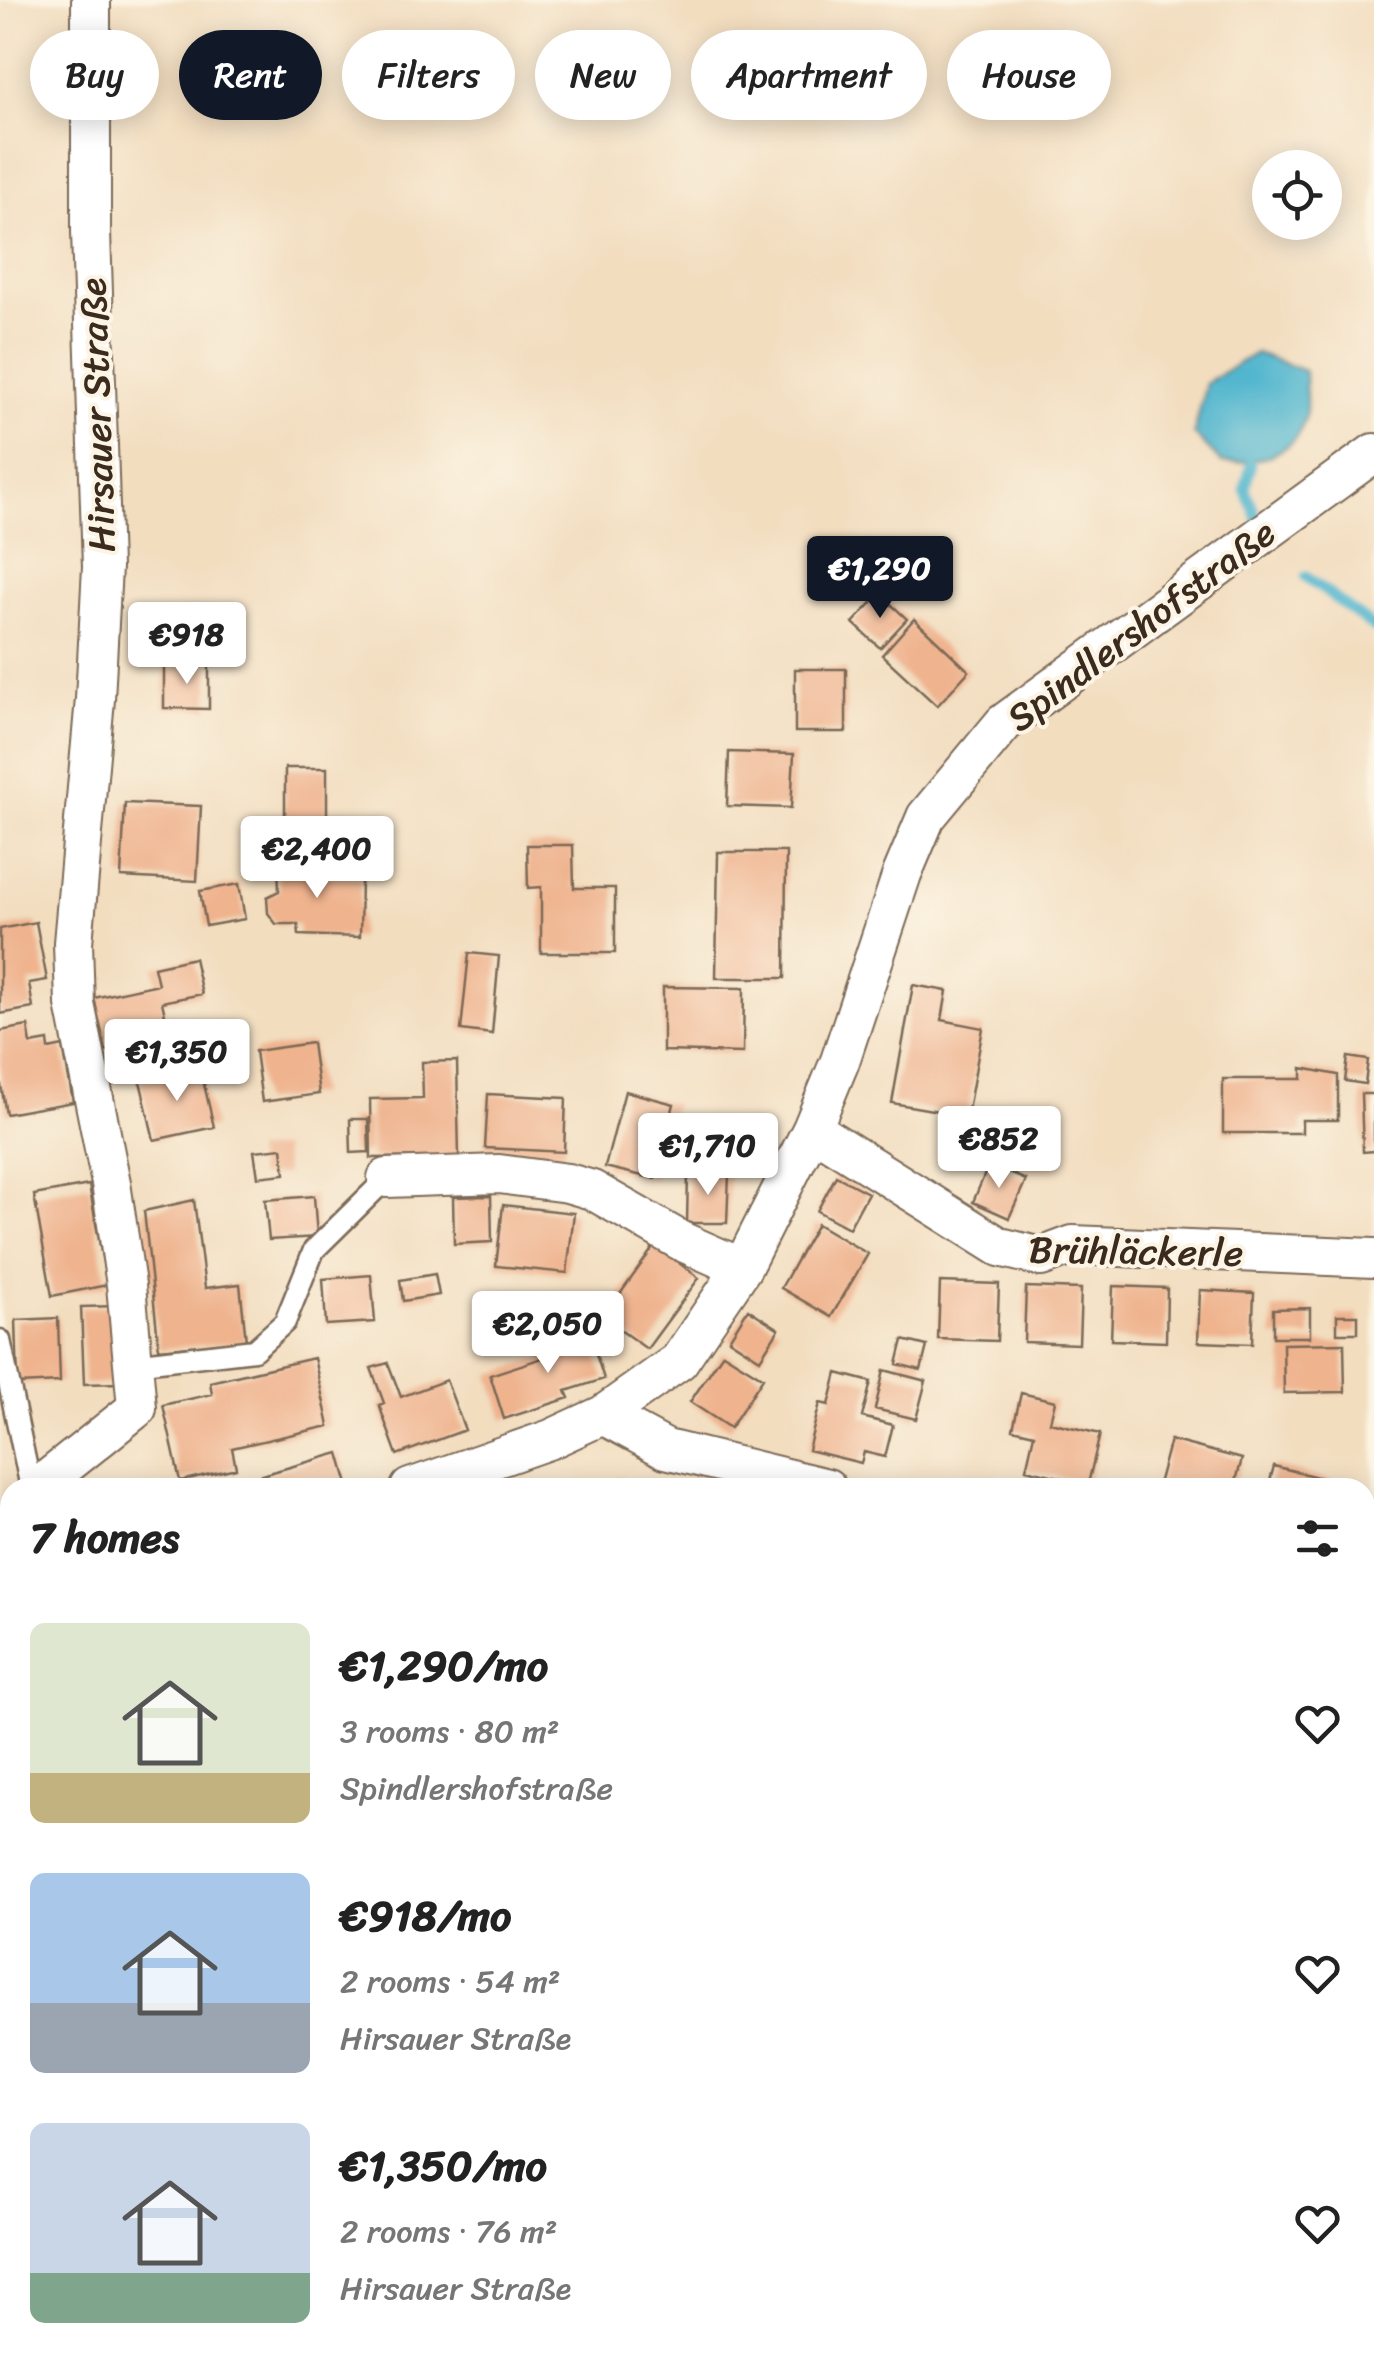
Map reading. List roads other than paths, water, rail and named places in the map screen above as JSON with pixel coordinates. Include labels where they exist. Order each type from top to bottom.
[{"type":"street","name":"Hirsauer Straße","points":[[47,1478],[137,1408],[111,1183],[75,1004],[74,944],[102,567],[91,232],[91,0]]},
{"type":"street","name":"Spindlershofstraße","points":[[439,1478],[604,1416],[680,1361],[742,1268],[812,1129],[926,817],[1004,723],[1374,453]]},
{"type":"street","name":"Brühläckerle","points":[[812,1129],[1000,1247],[1041,1257],[1072,1245],[1374,1258]]},
{"type":"street","points":[[387,1178],[498,1174],[568,1183],[592,1190],[683,1242],[742,1268]]},
{"type":"street","points":[[604,1416],[666,1449],[786,1478]]},
{"type":"lane","points":[[134,1364],[254,1350],[285,1322],[314,1250],[387,1178]]},
{"type":"lane","name":"Hirsauer Straße","points":[[0,1340],[32,1478]]},
{"type":"water","points":[[1256,353],[1305,371],[1302,425],[1296,437],[1275,453],[1249,461],[1222,463],[1194,434],[1206,383]]},
{"type":"waterway","points":[[1251,464],[1245,489],[1257,518]]},
{"type":"waterway","points":[[1306,577],[1374,628]]}]
